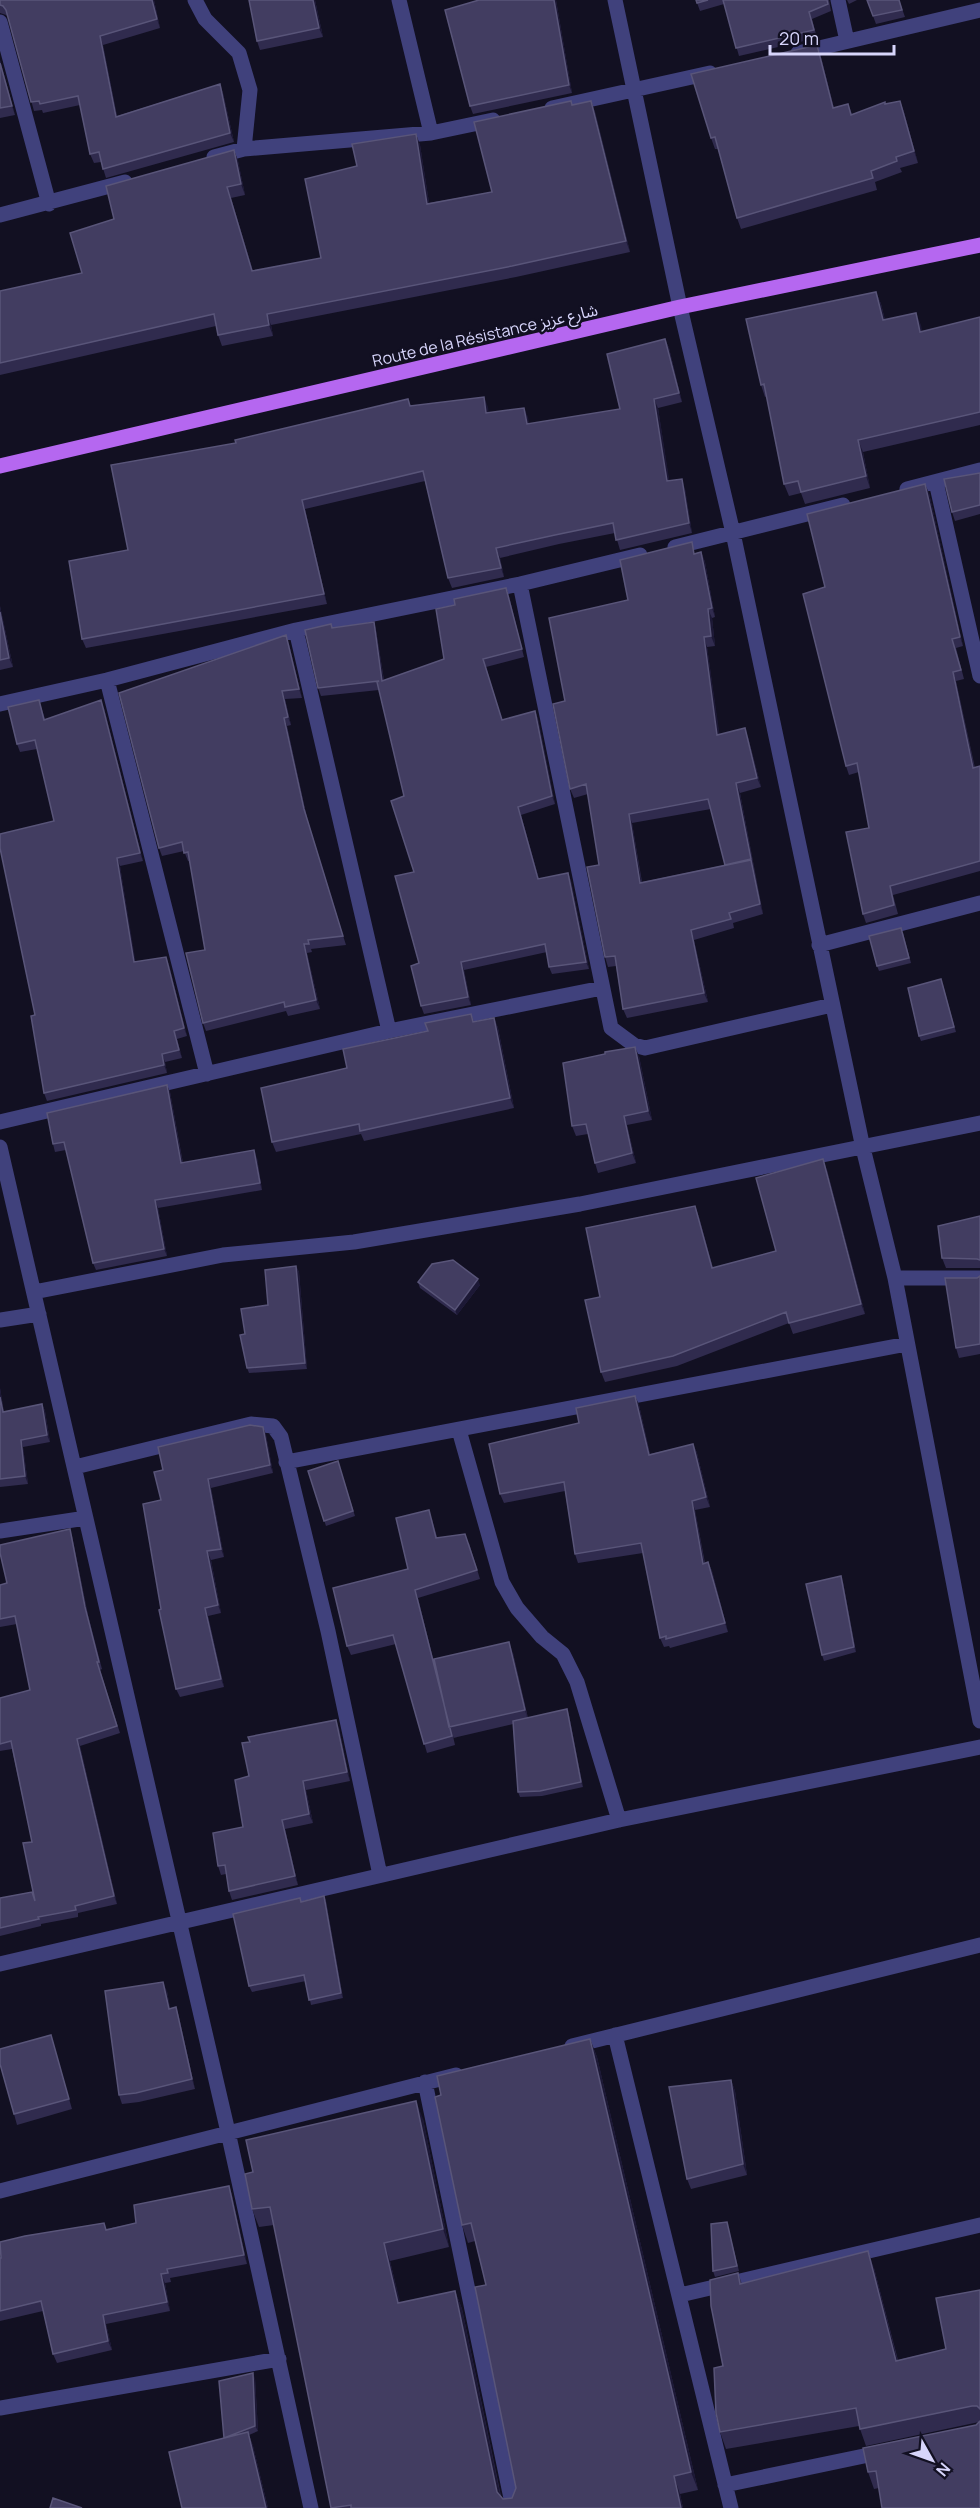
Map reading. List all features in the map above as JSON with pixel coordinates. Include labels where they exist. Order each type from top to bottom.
[{"type":"main road","name":"Route de la Résistance شارع عزيز","points":[[0,466],[680,307],[980,245]]},
{"type":"street","points":[[195,0],[205,19],[239,53],[250,90],[244,149]]},
{"type":"street","points":[[399,0],[431,133]]},
{"type":"street","points":[[615,0],[680,307],[733,533],[863,1148],[895,1278],[980,1721]]},
{"type":"street","points":[[838,0],[847,41]]},
{"type":"street","points":[[780,57],[980,10]]},
{"type":"street","points":[[0,22],[49,204]]},
{"type":"street","points":[[533,111],[724,70]]},
{"type":"street","points":[[198,162],[244,149],[431,133],[510,116]]},
{"type":"street","points":[[0,215],[141,178]]},
{"type":"street","points":[[891,493],[980,470]]},
{"type":"street","points":[[936,482],[980,676]]},
{"type":"street","points":[[0,704],[107,680],[297,630],[520,584],[857,502]]},
{"type":"street","points":[[520,584],[611,1029],[634,1046],[645,1048],[832,1005]]},
{"type":"street","points":[[297,630],[389,1031]]},
{"type":"street","points":[[107,680],[207,1074]]},
{"type":"street","points":[[819,945],[980,903]]},
{"type":"street","points":[[0,1122],[389,1031],[602,988]]},
{"type":"street","points":[[34,1292],[223,1255],[354,1242],[580,1204],[980,1123]]},
{"type":"street","points":[[1,1156],[228,2132],[311,2508]]},
{"type":"street","points":[[895,1278],[980,1278]]},
{"type":"street","points":[[0,1320],[39,1314]]},
{"type":"street","points":[[286,1462],[907,1344]]},
{"type":"street","points":[[75,1467],[251,1424],[263,1423],[273,1426],[281,1437],[328,1631],[380,1875]]},
{"type":"street","points":[[459,1430],[502,1582],[517,1608],[542,1637],[563,1654],[577,1682],[619,1820]]},
{"type":"street","points":[[0,1531],[86,1518]]},
{"type":"street","points":[[1,1960],[619,1820],[980,1747]]},
{"type":"street","points":[[559,2049],[980,1945]]},
{"type":"street","points":[[615,2035],[731,2508]]},
{"type":"street","points":[[0,2191],[470,2071]]},
{"type":"street","points":[[425,2082],[513,2508]]},
{"type":"street","points":[[680,2295],[980,2225]]},
{"type":"street","points":[[0,2408],[279,2359]]},
{"type":"street","points":[[726,2485],[899,2449]]},
{"type":"building","points":[[0,0],[152,0],[157,19],[100,36],[116,117],[220,84],[230,133],[103,169],[99,152],[90,154],[78,96],[40,104],[39,101],[31,102],[6,10],[0,5]]},
{"type":"building","points":[[249,0],[313,0],[319,28],[257,41]]},
{"type":"building","points":[[479,0],[554,0],[569,85],[470,106],[445,10]]},
{"type":"building","points":[[723,0],[827,0],[828,4],[809,12],[814,30],[736,48]]},
{"type":"building","points":[[867,0],[899,0],[902,10],[873,16]]},
{"type":"building","points":[[817,45],[833,108],[848,104],[851,115],[885,102],[885,104],[900,101],[914,151],[896,157],[897,161],[871,171],[873,178],[737,218],[715,137],[711,138],[691,74]]},
{"type":"building","points":[[0,63],[12,106],[0,108]]},
{"type":"building","points":[[571,101],[572,105],[591,101],[626,241],[267,314],[269,325],[218,335],[214,314],[0,363],[0,291],[82,273],[70,233],[114,219],[106,186],[234,150],[241,184],[227,187],[252,271],[321,258],[305,179],[357,166],[352,144],[416,134],[427,204],[492,192],[474,122]]},
{"type":"building","points":[[876,292],[883,320],[916,313],[920,332],[980,317],[980,412],[858,440],[866,476],[801,492],[798,481],[784,484],[764,384],[761,385],[746,319]]},
{"type":"building","points":[[665,339],[679,393],[654,399],[667,481],[682,479],[689,523],[616,540],[613,523],[496,548],[501,568],[448,578],[423,471],[302,500],[324,594],[82,639],[69,561],[128,550],[111,465],[236,443],[235,440],[408,399],[410,406],[484,397],[486,413],[524,408],[527,424],[620,409],[607,354]]},
{"type":"building","points":[[980,473],[980,505],[952,512],[944,479]]},
{"type":"building","points":[[925,484],[960,637],[952,639],[961,670],[953,672],[973,768],[980,766],[980,861],[890,886],[894,905],[863,914],[846,832],[869,828],[857,763],[846,766],[803,594],[825,587],[807,514]]},
{"type":"building","points":[[692,542],[694,554],[701,552],[712,608],[708,609],[711,636],[704,637],[717,735],[745,728],[757,778],[736,783],[751,859],[725,865],[708,799],[629,814],[640,883],[751,860],[760,904],[729,913],[731,919],[691,930],[704,993],[623,1009],[615,956],[605,957],[587,867],[599,865],[586,784],[570,789],[553,704],[565,701],[549,618],[628,600],[620,560]]},
{"type":"building","points":[[506,588],[522,649],[483,659],[502,720],[535,711],[552,796],[518,807],[538,879],[568,873],[586,962],[549,967],[545,944],[461,962],[468,997],[421,1006],[411,966],[419,963],[395,876],[414,872],[391,801],[404,796],[377,682],[379,681],[318,688],[305,630],[331,624],[332,628],[374,622],[382,681],[444,659],[436,609],[455,605],[454,599]]},
{"type":"building","points":[[0,612],[9,658],[0,660]]},
{"type":"building","points":[[286,635],[299,689],[282,691],[288,717],[284,718],[304,809],[343,936],[308,940],[309,944],[304,944],[316,1000],[285,1007],[284,1002],[203,1023],[186,953],[205,950],[188,852],[184,853],[182,842],[159,848],[119,693]]},
{"type":"building","points":[[39,700],[44,720],[101,700],[140,853],[117,858],[134,962],[166,957],[184,1028],[174,1031],[179,1050],[162,1054],[164,1065],[44,1093],[31,1016],[35,1015],[0,848],[0,834],[54,821],[35,740],[17,744],[8,707]]},
{"type":"building","points":[[901,928],[909,958],[877,966],[869,936]]},
{"type":"building","points":[[941,979],[954,1027],[919,1036],[908,988]]},
{"type":"building","points":[[471,1014],[473,1022],[494,1018],[510,1098],[360,1131],[359,1124],[272,1142],[261,1088],[347,1068],[343,1049],[428,1031],[425,1023]]},
{"type":"building","points":[[635,1047],[648,1111],[624,1116],[632,1153],[595,1163],[586,1124],[572,1126],[563,1063]]},
{"type":"building","points":[[167,1085],[181,1163],[254,1150],[260,1183],[155,1200],[164,1249],[93,1263],[64,1142],[53,1144],[47,1113]]},
{"type":"building","points":[[823,1159],[861,1304],[789,1323],[786,1312],[673,1356],[601,1372],[585,1300],[600,1297],[586,1228],[695,1206],[712,1268],[776,1251],[756,1178]]},
{"type":"building","points":[[980,1216],[980,1260],[942,1258],[938,1226]]},
{"type":"building","points":[[453,1260],[478,1279],[455,1310],[418,1282],[432,1264]]},
{"type":"building","points":[[296,1266],[305,1363],[247,1368],[240,1335],[245,1334],[241,1309],[268,1305],[265,1270]]},
{"type":"building","points":[[980,1276],[980,1344],[956,1348],[945,1278],[977,1278]]},
{"type":"building","points":[[635,1396],[649,1455],[693,1444],[706,1497],[692,1501],[703,1564],[708,1562],[725,1623],[666,1639],[666,1636],[660,1638],[641,1543],[575,1554],[564,1482],[500,1494],[489,1444],[579,1423],[576,1408]]},
{"type":"building","points":[[0,1397],[3,1412],[42,1404],[47,1435],[21,1440],[25,1476],[0,1479]]},
{"type":"building","points":[[250,1425],[263,1427],[270,1465],[208,1479],[221,1549],[207,1551],[218,1605],[205,1608],[221,1679],[176,1689],[159,1610],[161,1609],[143,1504],[161,1500],[154,1472],[163,1470],[158,1447]]},
{"type":"building","points":[[338,1461],[353,1511],[324,1521],[308,1471]]},
{"type":"building","points":[[429,1510],[436,1538],[465,1534],[477,1570],[415,1590],[452,1736],[424,1744],[393,1635],[347,1646],[333,1588],[408,1569],[396,1518]]},
{"type":"building","points":[[70,1529],[85,1607],[99,1662],[97,1662],[117,1726],[77,1739],[114,1896],[75,1906],[76,1910],[38,1917],[39,1919],[0,1928],[0,1898],[32,1892],[35,1901],[23,1843],[32,1842],[11,1741],[0,1744],[0,1698],[30,1690],[15,1616],[0,1619],[0,1585],[7,1583],[0,1545]]},
{"type":"building","points":[[841,1576],[854,1647],[822,1655],[806,1584]]},
{"type":"building","points":[[509,1642],[525,1710],[449,1727],[434,1659]]},
{"type":"building","points":[[567,1709],[581,1782],[540,1791],[518,1792],[513,1721]]},
{"type":"building","points":[[336,1720],[347,1772],[303,1781],[309,1814],[282,1820],[295,1876],[229,1891],[225,1865],[218,1866],[213,1833],[243,1827],[235,1780],[249,1776],[242,1743],[250,1742],[248,1737]]},
{"type":"building","points":[[324,1896],[341,1993],[309,2000],[304,1975],[249,1986],[233,1914],[300,1898],[301,1902]]},
{"type":"building","points":[[163,1982],[169,2009],[176,2007],[192,2079],[119,2095],[105,1991]]},
{"type":"building","points":[[51,2035],[69,2099],[14,2114],[0,2064],[0,2049]]},
{"type":"building","points":[[590,2039],[691,2472],[674,2476],[681,2508],[351,2508],[351,2505],[331,2508],[270,2207],[252,2209],[245,2174],[253,2172],[246,2140],[416,2101],[443,2229],[384,2243],[398,2303],[455,2291],[497,2492],[503,2499],[512,2498],[516,2488],[475,2287],[486,2285],[471,2223],[462,2225],[435,2097],[441,2095],[437,2076]]},
{"type":"building","points":[[731,2080],[743,2164],[687,2179],[669,2087]]},
{"type":"building","points":[[229,2186],[244,2255],[167,2269],[168,2273],[161,2274],[167,2302],[103,2315],[108,2341],[53,2354],[41,2301],[0,2311],[0,2242],[104,2223],[106,2230],[136,2223],[134,2205]]},
{"type":"building","points":[[727,2222],[737,2266],[713,2271],[711,2224]]},
{"type":"building","points":[[868,2251],[896,2361],[946,2349],[936,2298],[980,2290],[980,2409],[972,2406],[860,2429],[856,2408],[720,2432],[716,2413],[714,2368],[723,2366],[711,2306],[710,2280],[738,2273],[740,2284]]},
{"type":"building","points":[[253,2373],[255,2426],[224,2438],[219,2381]]},
{"type":"building","points":[[980,2421],[980,2508],[882,2508],[876,2471],[868,2472],[863,2448],[976,2425]]},
{"type":"building","points":[[248,2432],[266,2508],[182,2508],[169,2452]]},
{"type":"building","points":[[53,2498],[82,2508],[50,2508]]}]
